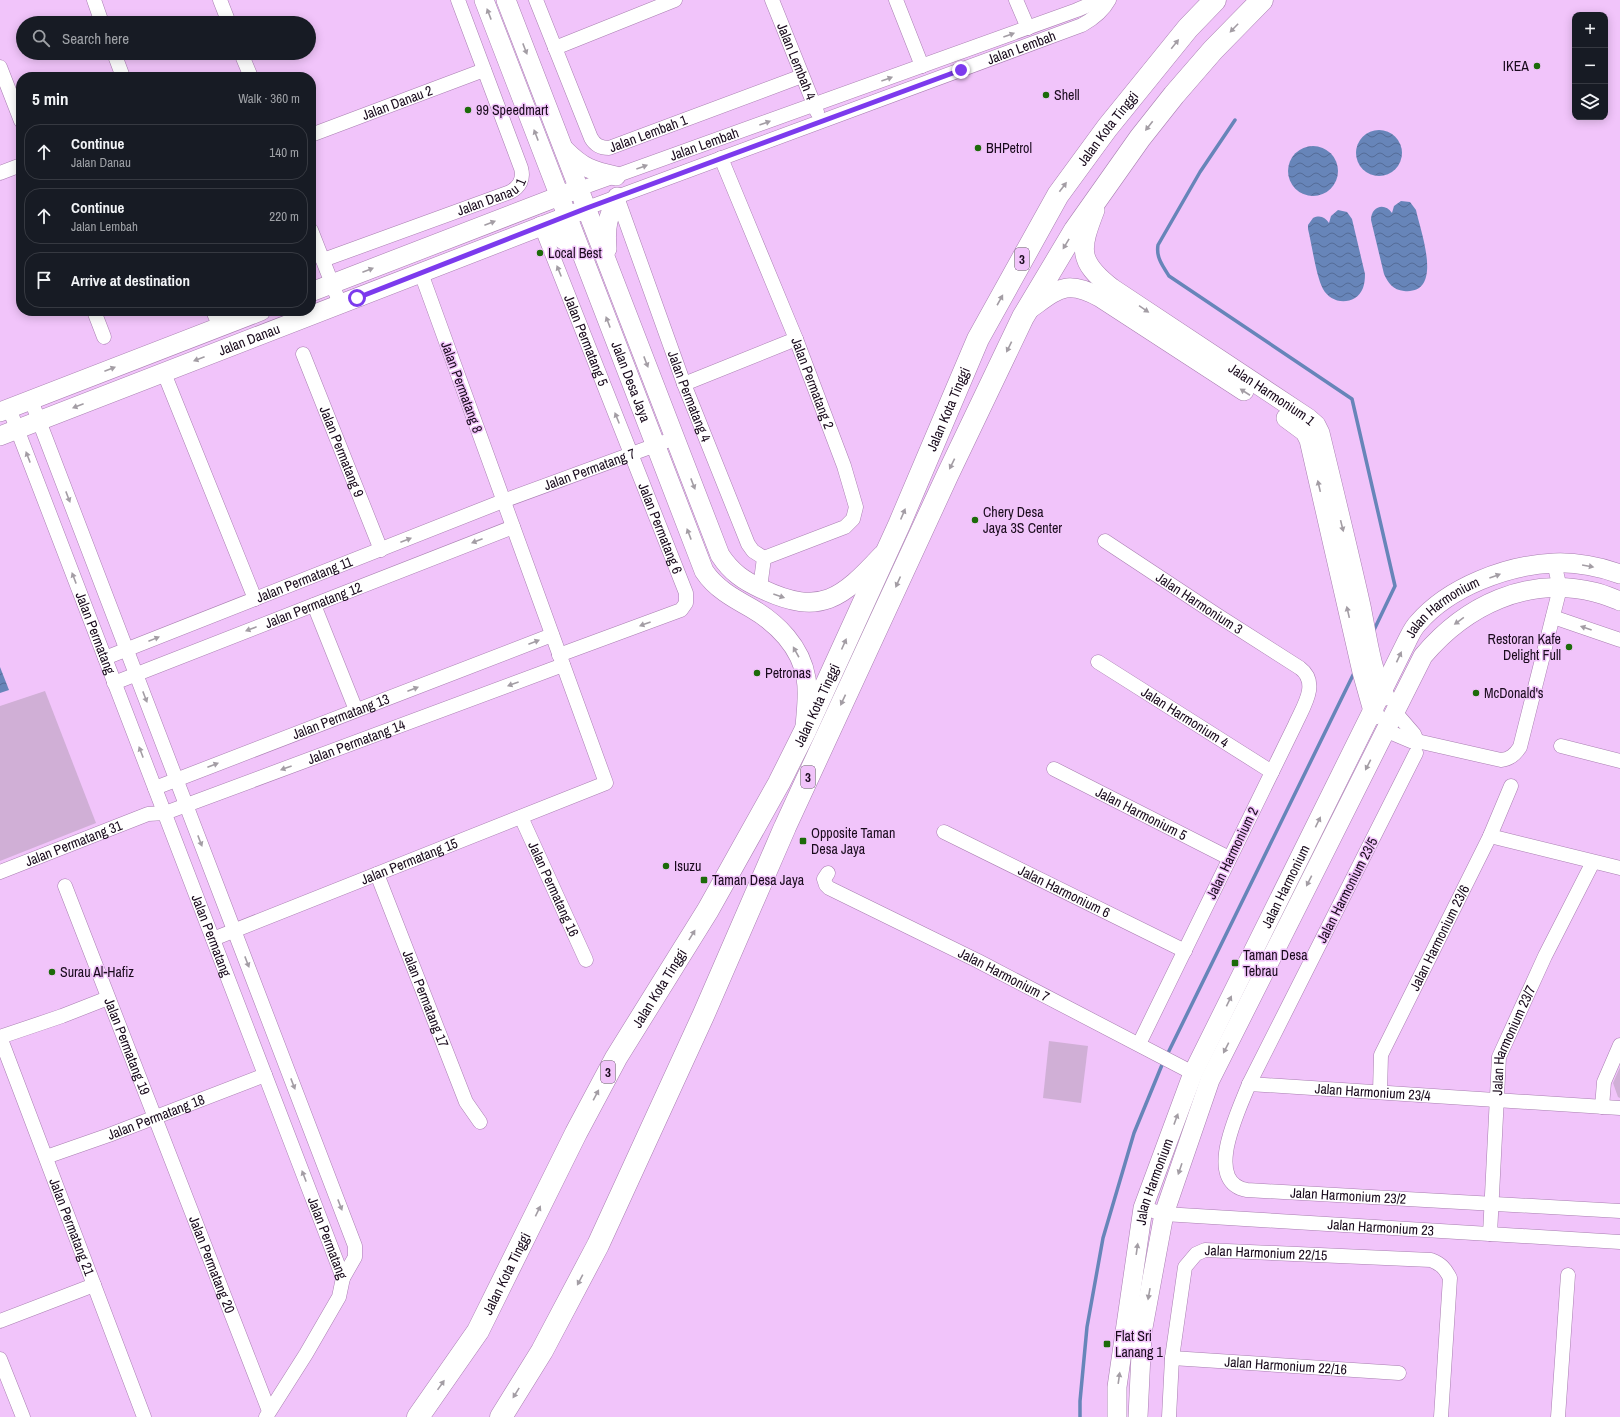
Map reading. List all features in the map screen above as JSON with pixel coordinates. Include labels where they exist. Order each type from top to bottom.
[{"type":"highway","name":"Jalan Kota Tinggi","points":[[418,1417],[478,1331],[576,1133],[616,1058],[708,910],[767,805],[805,731],[888,549],[978,339],[1058,195],[1107,128],[1188,28],[1216,0]]},
{"type":"highway","name":"Jalan Kota Tinggi","points":[[502,1417],[542,1351],[598,1245],[703,1016],[794,806],[948,474],[1026,312],[1075,230],[1103,188],[1174,95],[1213,50],[1262,0]]},
{"type":"main road","name":"Jalan Desa Jaya","points":[[484,0],[704,571],[710,580],[729,595],[772,622],[782,631],[798,656],[806,678],[805,731]]},
{"type":"main road","name":"Jalan Desa Jaya","points":[[506,0],[720,555],[733,572],[760,588],[782,597],[811,603],[824,601],[848,589],[888,549]]},
{"type":"main road","points":[[563,147],[578,163],[589,169],[616,176]]},
{"type":"main road","points":[[523,210],[533,200],[539,191],[544,181],[548,166]]},
{"type":"main road","name":"Jalan Harmonium 1","points":[[1103,188],[1085,236],[1084,245],[1086,260],[1094,273],[1112,288],[1308,418],[1316,425],[1320,433],[1366,631],[1362,671],[1372,711],[1385,730]]},
{"type":"main road","points":[[316,290],[579,189]]},
{"type":"main road","points":[[607,261],[607,221],[617,197]]},
{"type":"main road","name":"Jalan Danau","points":[[316,313],[587,208]]},
{"type":"main road","points":[[540,226],[580,250]]},
{"type":"main road","name":"Jalan Harmonium 1","points":[[1026,312],[1058,290],[1070,287],[1085,290],[1101,298],[1305,432],[1309,440],[1364,651],[1382,692],[1395,712]]},
{"type":"main road","name":"Jalan Danau","points":[[5,410],[217,319],[234,316]]},
{"type":"main road","name":"Jalan Danau","points":[[0,436],[309,316]]},
{"type":"main road","name":"Jalan Harmonium","points":[[1117,1417],[1117,1387],[1143,1208],[1193,1073],[1404,645],[1417,624],[1442,601],[1462,588],[1514,569],[1554,563],[1588,566],[1620,574]]},
{"type":"main road","name":"Jalan Harmonium","points":[[1138,1417],[1142,1333],[1164,1214],[1210,1080],[1423,656],[1440,637],[1457,622],[1492,601],[1514,594],[1539,589],[1560,588],[1595,592],[1620,602]]},
{"type":"street","points":[[94,0],[100,16]]},
{"type":"street","points":[[220,0],[226,16]]},
{"type":"street","name":"Jalan Danau 1","points":[[323,260],[510,192],[518,187],[522,177],[521,168],[458,0]]},
{"type":"street","name":"Jalan Lembah 1","points":[[536,0],[590,138],[597,146],[603,148],[609,148],[802,76]]},
{"type":"street","points":[[555,48],[675,0]]},
{"type":"street","name":"Jalan Lembah 4","points":[[772,0],[821,122]]},
{"type":"street","points":[[896,0],[922,66]]},
{"type":"street","points":[[1016,0],[1028,28]]},
{"type":"street","name":"Jalan Lembah","points":[[579,189],[1028,28],[1100,0]]},
{"type":"street","name":"Jalan Lembah","points":[[587,208],[1082,25],[1097,14],[1109,0]]},
{"type":"street","points":[[117,60],[121,72]]},
{"type":"street","points":[[244,60],[249,72]]},
{"type":"street","points":[[0,67],[16,108]]},
{"type":"street","name":"Jalan Danau 2","points":[[316,133],[484,70]]},
{"type":"street","name":"Jalan Permatang 2","points":[[722,158],[796,339],[844,466],[856,508],[856,513],[853,520],[845,527],[764,558]]},
{"type":"street","points":[[0,173],[16,167]]},
{"type":"street","name":"Jalan Permatang 4","points":[[617,197],[684,384],[748,544],[753,551],[764,558]]},
{"type":"street","name":"Jalan Permatang 5","points":[[540,226],[632,454]]},
{"type":"street","points":[[316,242],[340,304]]},
{"type":"street","name":"Jalan Permatang 8","points":[[420,273],[606,783]]},
{"type":"street","points":[[96,316],[104,337]]},
{"type":"street","points":[[684,384],[796,339]]},
{"type":"street","name":"Jalan Permatang 9","points":[[303,354],[381,550]]},
{"type":"street","points":[[164,372],[255,599]]},
{"type":"street","name":"Jalan Permatang","points":[[31,400],[356,1246],[355,1257],[343,1278]]},
{"type":"street","name":"Jalan Permatang","points":[[5,410],[17,430],[343,1278]]},
{"type":"street","name":"Jalan Permatang 7","points":[[503,501],[675,438]]},
{"type":"street","name":"Jalan Permatang 6","points":[[632,454],[686,593],[683,607]]},
{"type":"street","name":"Jalan Permatang 11","points":[[105,658],[503,501]]},
{"type":"street","name":"Jalan Permatang 12","points":[[114,683],[513,527]]},
{"type":"street","name":"Jalan Harmonium 3","points":[[1104,541],[1294,665]]},
{"type":"street","points":[[760,588],[764,558]]},
{"type":"street","points":[[1385,730],[1411,741],[1417,747],[1501,760],[1512,757],[1520,747],[1560,588],[1554,563]]},
{"type":"street","points":[[314,604],[356,710]]},
{"type":"street","name":"Jalan Permatang 14","points":[[148,814],[165,813],[561,660],[683,607]]},
{"type":"street","points":[[1553,617],[1620,640]]},
{"type":"street","name":"Jalan Permatang 13","points":[[155,788],[552,636]]},
{"type":"street","name":"Jalan Harmonium 4","points":[[1098,662],[1272,772]]},
{"type":"street","name":"Jalan Harmonium 2","points":[[1139,1044],[1295,725],[1310,689],[1308,677],[1305,672],[1294,665]]},
{"type":"street","points":[[1395,712],[1414,734],[1417,747]]},
{"type":"street","points":[[1561,746],[1620,761]]},
{"type":"street","name":"Jalan Harmonium 23/5","points":[[1224,1160],[1231,1133],[1249,1084],[1417,747]]},
{"type":"street","name":"Jalan Harmonium 5","points":[[1054,769],[1229,858]]},
{"type":"street","name":"Jalan Permatang 15","points":[[213,939],[606,783]]},
{"type":"street","name":"Jalan Harmonium 23/6","points":[[1380,1092],[1382,1055],[1490,836],[1511,786]]},
{"type":"street","points":[[148,814],[155,788]]},
{"type":"street","name":"Jalan Permatang 31","points":[[0,872],[148,814]]},
{"type":"street","name":"Jalan Permatang 16","points":[[521,817],[586,960]]},
{"type":"street","name":"Jalan Harmonium 6","points":[[944,832],[1184,951]]},
{"type":"street","points":[[1490,836],[1620,868]]},
{"type":"street","name":"Jalan Harmonium 23/7","points":[[1490,1234],[1499,1057],[1545,956],[1593,862]]},
{"type":"street","name":"Jalan Harmonium 7","points":[[828,873],[824,879],[829,888],[978,962],[1193,1073]]},
{"type":"street","name":"Jalan Permatang 17","points":[[377,874],[466,1102],[480,1122]]},
{"type":"street","name":"Jalan Permatang 19","points":[[65,886],[155,1117]]},
{"type":"street","points":[[0,1037],[62,1016],[108,998]]},
{"type":"street","name":"Jalan Permatang 21","points":[[0,1037],[144,1417]]},
{"type":"street","points":[[1602,1108],[1604,1082],[1620,1046]]},
{"type":"street","name":"Jalan Permatang 18","points":[[46,1157],[265,1075]]},
{"type":"street","name":"Jalan Harmonium 23/4","points":[[1249,1084],[1620,1108]]},
{"type":"street","name":"Jalan Permatang 20","points":[[155,1117],[268,1414]]},
{"type":"street","name":"Jalan Harmonium 23/2","points":[[1224,1160],[1227,1172],[1232,1182],[1241,1189],[1247,1190],[1620,1211]]},
{"type":"street","name":"Jalan Harmonium 23","points":[[1143,1208],[1164,1214],[1620,1242]]},
{"type":"street","name":"Jalan Harmonium 22/15","points":[[1169,1417],[1172,1358],[1185,1267],[1196,1254],[1205,1250],[1431,1260],[1440,1264],[1446,1269],[1450,1278],[1441,1417]]},
{"type":"street","points":[[1558,1417],[1568,1275]]},
{"type":"street","points":[[268,1414],[306,1354],[339,1297],[343,1278]]},
{"type":"street","points":[[0,1321],[94,1284]]},
{"type":"street","name":"Jalan Harmonium 22/16","points":[[1172,1358],[1399,1373]]},
{"type":"street","points":[[0,1359],[23,1417]]},
{"type":"shaded area","points":[[45,691],[96,823],[0,861],[0,706]]},
{"type":"shaded area","points":[[1049,1041],[1088,1046],[1081,1103],[1043,1098]]},
{"type":"shaded area","points":[[1620,1067],[1620,1098],[1618,1097],[1613,1083]]},
{"type":"water","points":[[1374,130],[1384,130],[1392,134],[1398,140],[1402,148],[1402,158],[1398,166],[1392,172],[1384,176],[1374,176],[1366,172],[1360,166],[1356,158],[1356,148],[1360,140],[1366,134]]},
{"type":"water","points":[[1318,146],[1323,147],[1331,153],[1337,161],[1337,181],[1331,189],[1323,195],[1308,196],[1303,195],[1295,189],[1289,181],[1288,166],[1289,161],[1295,153],[1303,147]]},
{"type":"water","points":[[1401,201],[1410,202],[1416,210],[1425,245],[1427,260],[1427,272],[1424,283],[1416,289],[1404,291],[1391,286],[1384,274],[1371,220],[1373,211],[1379,207],[1386,207],[1392,213],[1394,206]]},
{"type":"water","points":[[1338,210],[1347,212],[1352,219],[1365,274],[1364,285],[1360,294],[1355,298],[1346,301],[1333,299],[1323,289],[1316,269],[1308,229],[1308,225],[1313,218],[1322,217],[1329,223],[1331,216]]},
{"type":"water","points":[[0,667],[9,690],[0,693]]},
{"type":"waterway","points":[[1235,120],[1200,172],[1158,245],[1159,257],[1169,276],[1352,399],[1395,586],[1373,632]]},
{"type":"waterway","points":[[1167,1055],[1355,671]]},
{"type":"waterway","points":[[1080,1417],[1080,1401],[1087,1327],[1103,1238],[1134,1133],[1164,1060]]},
{"type":"place","name":"IKEA","points":[[1537,66]]},
{"type":"place","name":"Shell","points":[[1046,95]]},
{"type":"place","name":"99 Speedmart","points":[[468,110]]},
{"type":"place","name":"BHPetrol","points":[[978,148]]},
{"type":"place","name":"Local Best","points":[[540,253]]},
{"type":"place","name":"Chery Desa Jaya 3S Center","points":[[975,520]]},
{"type":"place","name":"Restoran Kafe Delight Full","points":[[1569,647]]},
{"type":"place","name":"Petronas","points":[[757,673]]},
{"type":"place","name":"McDonald's","points":[[1476,693]]},
{"type":"place","name":"Opposite Taman Desa Jaya","points":[[803,841]]},
{"type":"place","name":"Isuzu","points":[[666,866]]},
{"type":"place","name":"Taman Desa Jaya","points":[[704,880]]},
{"type":"place","name":"Taman Desa Tebrau","points":[[1235,963]]},
{"type":"place","name":"Surau Al-Hafiz","points":[[52,972]]},
{"type":"place","name":"Flat Sri Lanang 1","points":[[1107,1344]]},
{"type":"route","points":[[357,298],[587,208],[961,70]]}]
